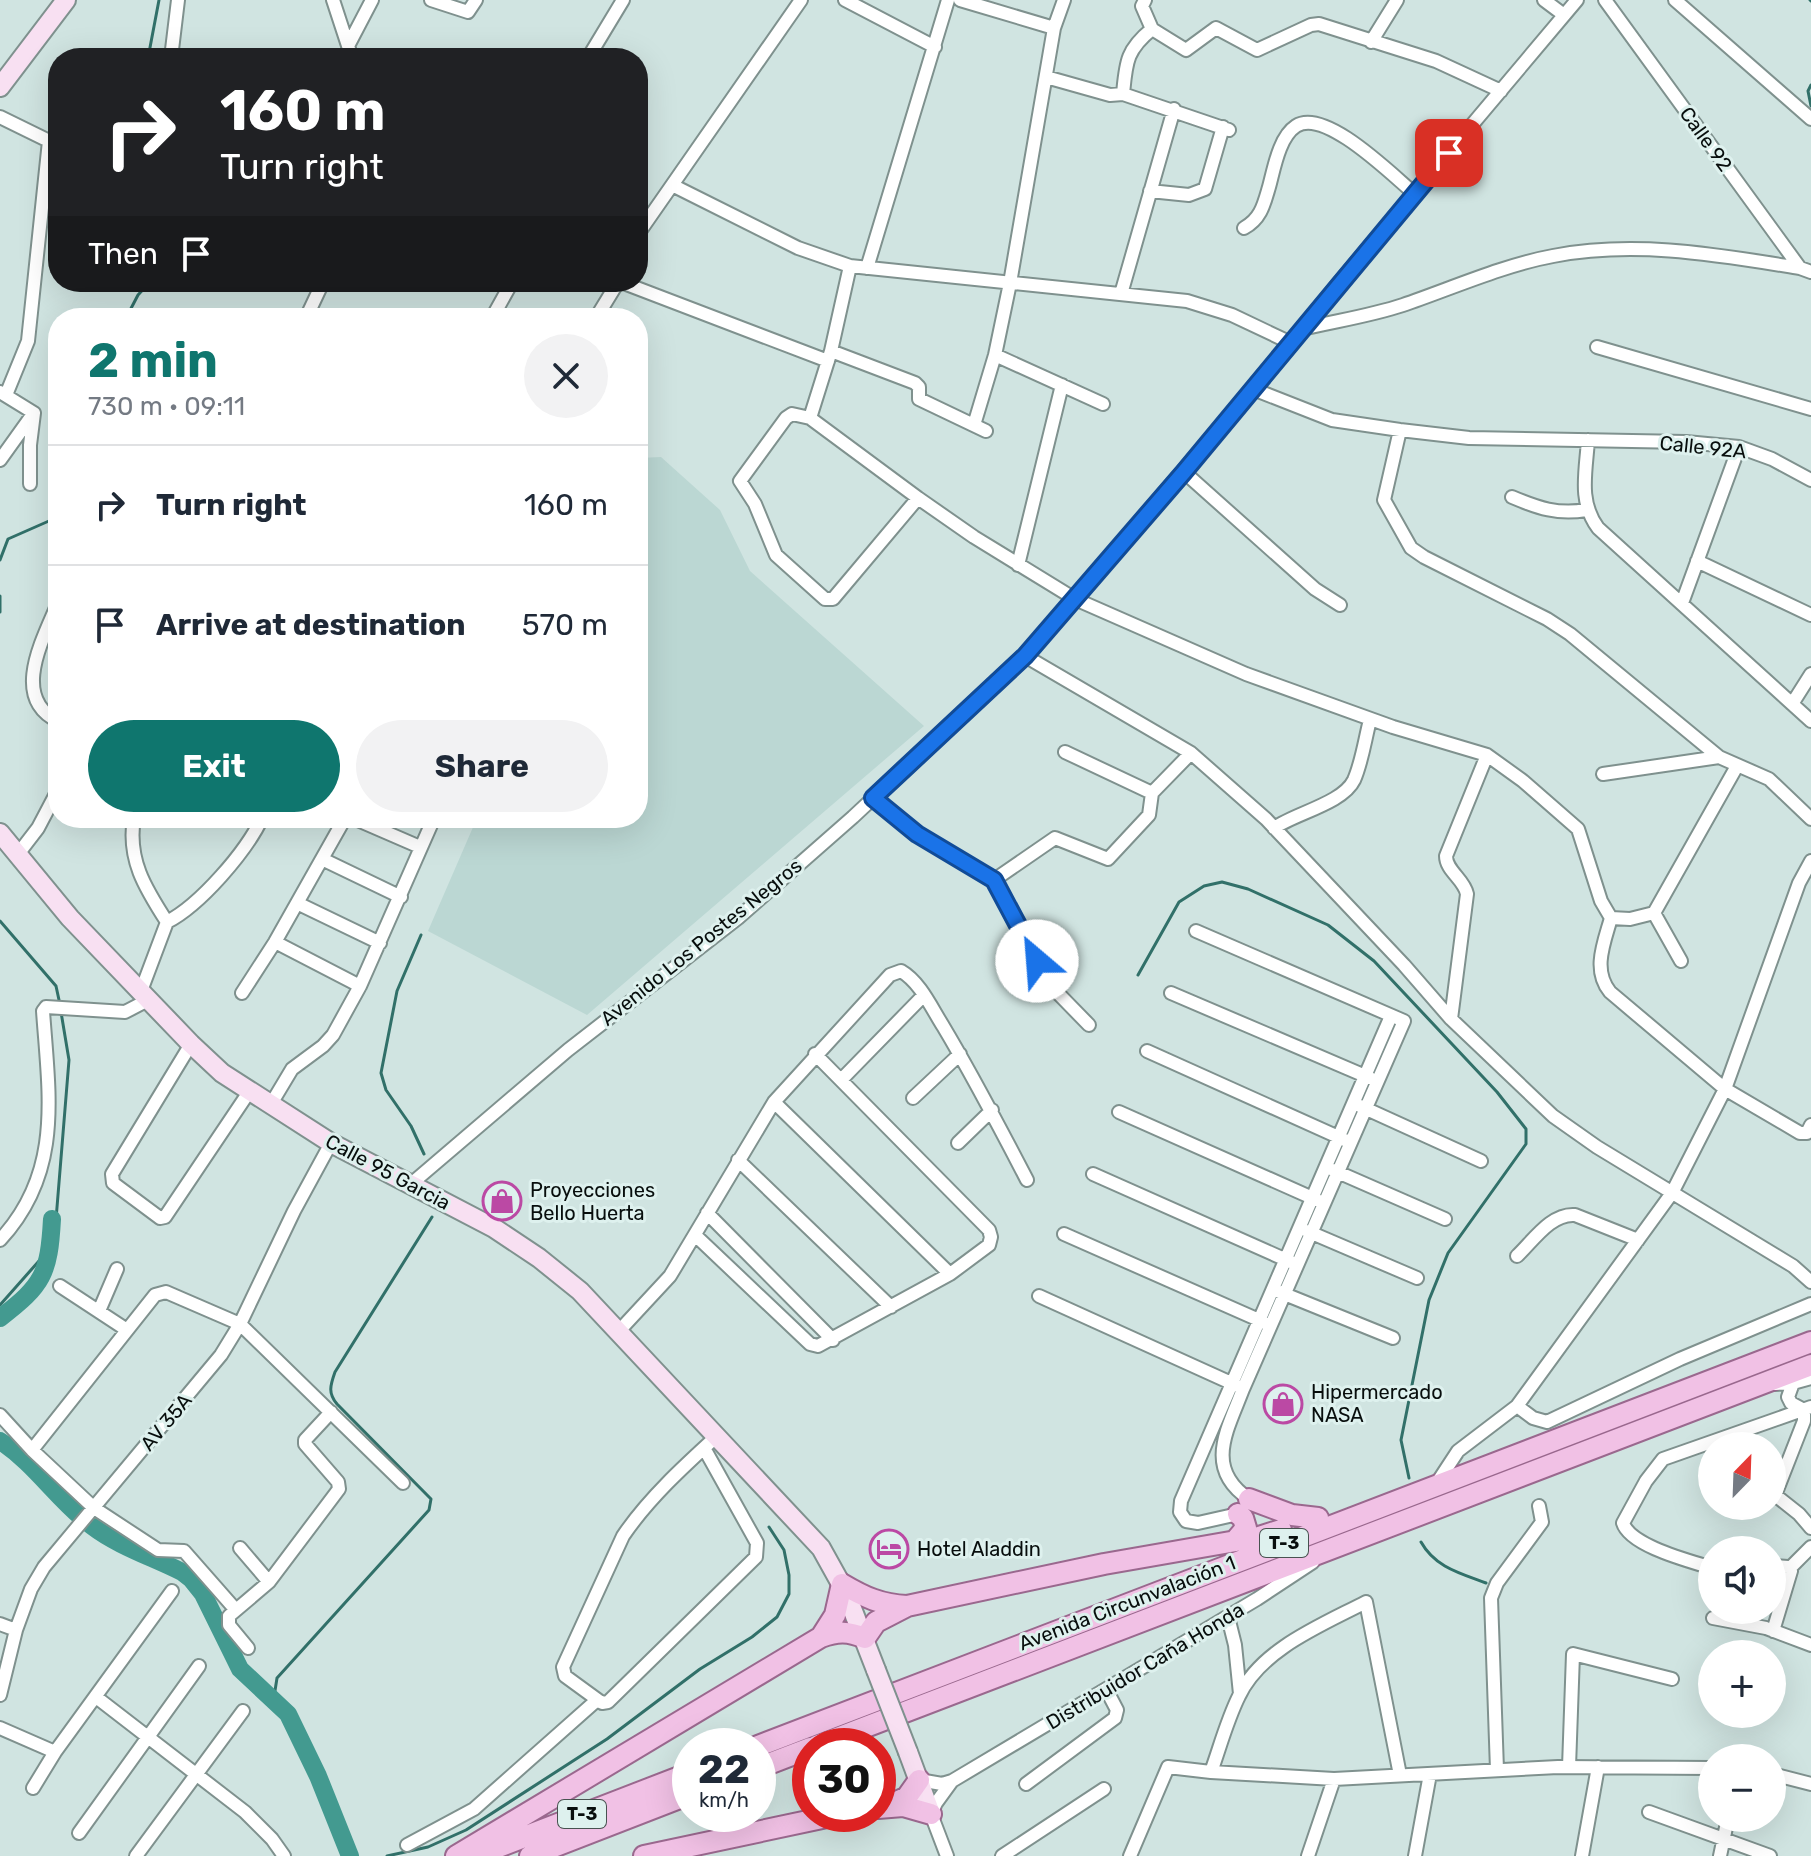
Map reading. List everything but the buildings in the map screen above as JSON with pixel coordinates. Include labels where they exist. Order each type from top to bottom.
[{"type":"main road","points":[[1766,1359],[1811,1327]]},
{"type":"main road","name":"Avenida Circunvalación 1","points":[[776,1739],[1811,1342]]},
{"type":"main road","name":"Avenida Circunvalación 1","points":[[863,1728],[1811,1365]]},
{"type":"main road","points":[[821,1637],[835,1615],[842,1584],[866,1598],[887,1605],[907,1606],[1104,1564],[1259,1537],[1405,1496]]},
{"type":"main road","points":[[1235,1541],[1246,1528],[1243,1507],[1318,1518]]},
{"type":"main road","points":[[456,1856],[821,1637],[836,1632],[851,1632],[865,1638],[876,1622],[907,1606]]},
{"type":"main road","name":"T-3","points":[[475,1856],[672,1780]]},
{"type":"main road","points":[[896,1802],[907,1797],[919,1780]]},
{"type":"main road","name":"T-3","points":[[530,1856],[672,1801]]},
{"type":"main road","points":[[896,1806],[931,1814]]},
{"type":"main road","points":[[644,1856],[792,1824]]},
{"type":"street","points":[[0,87],[66,0]]},
{"type":"street","points":[[172,48],[178,0]]},
{"type":"street","points":[[333,0],[350,48]]},
{"type":"street","points":[[349,44],[372,0]]},
{"type":"street","points":[[431,0],[468,12],[476,0]]},
{"type":"street","points":[[594,48],[623,0]]},
{"type":"street","points":[[648,220],[801,0]]},
{"type":"street","points":[[845,0],[935,47]]},
{"type":"street","points":[[867,268],[948,0]]},
{"type":"street","points":[[960,0],[1054,28]]},
{"type":"street","points":[[648,292],[915,383],[919,387],[919,399],[980,428],[1010,283],[1054,28],[1064,0]]},
{"type":"street","points":[[1145,0],[1142,6],[1152,29],[1186,50],[1216,28],[1254,50],[1319,24],[1436,61],[1501,91]]},
{"type":"street","points":[[1371,42],[1397,0]]},
{"type":"street","points":[[1544,0],[1564,15]]},
{"type":"street","name":"Avenido Los Postes Negros","points":[[411,1184],[568,1050],[738,918],[1025,656],[1184,472],[1577,0]]},
{"type":"street","name":"Calle 92","points":[[1605,0],[1805,270]]},
{"type":"street","points":[[1675,0],[1811,119]]},
{"type":"street","points":[[1123,94],[1126,64],[1133,44],[1152,29]]},
{"type":"street","points":[[1046,77],[1110,95],[1123,94],[1226,129],[1205,189],[1189,195],[1150,191]]},
{"type":"street","points":[[1121,294],[1174,109]]},
{"type":"street","points":[[0,117],[48,140]]},
{"type":"street","points":[[1244,228],[1253,224],[1262,212],[1280,149],[1288,135],[1295,126],[1307,122],[1340,133],[1415,194]]},
{"type":"street","points":[[34,413],[3,393],[28,341],[48,182]]},
{"type":"street","points":[[672,185],[798,248],[850,266],[1187,301],[1232,315],[1291,343]]},
{"type":"street","points":[[1302,329],[1398,307],[1562,254],[1680,249],[1805,270]]},
{"type":"street","points":[[810,418],[830,356],[850,266]]},
{"type":"street","points":[[1597,347],[1811,409]]},
{"type":"street","points":[[995,355],[1103,404]]},
{"type":"street","points":[[1018,565],[1062,385]]},
{"type":"street","name":"Calle 92A","points":[[1253,389],[1332,420],[1400,430],[1469,438],[1686,442],[1739,447],[1772,459],[1811,480]]},
{"type":"street","points":[[0,460],[34,413]]},
{"type":"street","points":[[30,484],[34,413]]},
{"type":"street","points":[[918,498],[833,599],[825,599],[776,555],[755,504],[740,481],[786,418],[792,414],[810,418],[918,498],[1075,599],[1246,674],[1370,720],[1487,755],[1523,781],[1578,829],[1601,901],[1611,918],[1600,956],[1605,986],[1725,1089],[1800,1133],[1807,1133],[1811,1125]]},
{"type":"street","points":[[1400,430],[1384,500],[1411,548],[1570,634],[1719,757],[1769,779],[1811,819]]},
{"type":"street","points":[[1588,440],[1584,498],[1586,510],[1598,528],[1811,721]]},
{"type":"street","points":[[1682,603],[1739,447]]},
{"type":"street","points":[[1184,472],[1315,589],[1340,605]]},
{"type":"street","points":[[1512,497],[1542,510],[1567,514],[1586,510]]},
{"type":"street","points":[[1697,561],[1811,615]]},
{"type":"street","points":[[48,628],[31,684],[35,700],[48,716]]},
{"type":"street","points":[[1025,656],[1191,753],[1274,828],[1451,1019],[1553,1116],[1597,1147],[1793,1266],[1811,1282]]},
{"type":"street","points":[[1792,704],[1811,674]]},
{"type":"street","points":[[1274,828],[1289,818],[1329,802],[1354,782],[1370,720]]},
{"type":"street","points":[[1065,752],[1152,793]]},
{"type":"street","points":[[994,880],[1055,838],[1108,859],[1149,815],[1152,793],[1191,753]]},
{"type":"street","points":[[1451,1019],[1467,894],[1465,885],[1446,863],[1446,856],[1487,755]]},
{"type":"street","points":[[1603,774],[1719,757]]},
{"type":"street","points":[[1611,918],[1630,919],[1654,913],[1737,766]]},
{"type":"street","points":[[873,798],[917,834],[994,880],[1048,983],[1089,1025]]},
{"type":"street","points":[[18,854],[48,809]]},
{"type":"street","points":[[0,1240],[18,1221],[34,1192],[48,1133],[50,1106],[43,1011],[51,1006],[125,1012],[145,996],[167,922],[135,860],[130,839],[132,828]]},
{"type":"street","points":[[167,922],[185,912],[244,850],[256,828]]},
{"type":"street","points":[[242,993],[275,942],[339,828]]},
{"type":"street","points":[[376,828],[420,847]]},
{"type":"street","points":[[271,1104],[292,1069],[329,1041],[360,986],[429,828]]},
{"type":"street","name":"Calle 95 Garcia","points":[[0,833],[70,918],[222,1073],[331,1143],[494,1228],[580,1291],[619,1331],[710,1442],[821,1548],[842,1584],[865,1638],[931,1814]]},
{"type":"street","points":[[322,859],[401,897]]},
{"type":"street","points":[[1437,1484],[1458,1451],[1517,1406],[1672,1193],[1725,1089],[1799,883],[1811,861]]},
{"type":"street","points":[[1799,883],[1811,890]]},
{"type":"street","points":[[297,903],[380,943]]},
{"type":"street","points":[[1654,913],[1681,961]]},
{"type":"street","points":[[1196,931],[1398,1018],[1238,1386],[1181,1501],[1180,1512],[1186,1521],[1198,1523],[1243,1507],[1221,1460],[1238,1386]]},
{"type":"street","points":[[275,942],[360,986]]},
{"type":"street","points":[[619,1331],[660,1288],[774,1102],[890,975],[901,971],[910,976],[924,995],[992,1110],[1027,1180]]},
{"type":"street","points":[[1171,993],[1372,1078]]},
{"type":"street","points":[[841,1080],[924,995]]},
{"type":"street","points":[[191,1044],[112,1174],[113,1183],[160,1218],[165,1217],[249,1092]]},
{"type":"street","points":[[1147,1051],[1345,1140]]},
{"type":"street","points":[[695,1235],[810,1344],[818,1346],[950,1274],[989,1245],[989,1230],[815,1054]]},
{"type":"street","points":[[913,1098],[960,1054]]},
{"type":"street","points":[[774,1102],[950,1274]]},
{"type":"street","points":[[1360,1106],[1481,1161]]},
{"type":"street","points":[[958,1143],[992,1110]]},
{"type":"street","points":[[1119,1112],[1318,1201]]},
{"type":"street","name":"AV 35A","points":[[0,1695],[16,1630],[31,1589],[44,1567],[221,1355],[240,1324],[294,1211],[331,1143]]},
{"type":"street","points":[[738,1160],[891,1307]]},
{"type":"street","points":[[1332,1169],[1445,1219]]},
{"type":"street","points":[[1093,1174],[1292,1262]]},
{"type":"street","points":[[707,1213],[833,1340]]},
{"type":"street","points":[[1517,1256],[1556,1218],[1567,1214],[1638,1240]]},
{"type":"street","points":[[1306,1230],[1417,1278]]},
{"type":"street","points":[[1064,1234],[1265,1323]]},
{"type":"street","points":[[99,1311],[117,1269]]},
{"type":"street","points":[[60,1286],[127,1330]]},
{"type":"street","points":[[1279,1291],[1393,1338]]},
{"type":"street","points":[[32,1450],[155,1295],[166,1292],[240,1324],[403,1483]]},
{"type":"street","points":[[1039,1296],[1238,1386]]},
{"type":"street","points":[[1517,1406],[1533,1418],[1547,1422],[1680,1359],[1811,1304]]},
{"type":"street","points":[[1760,1384],[1793,1383],[1811,1378]]},
{"type":"street","points":[[1793,1383],[1788,1397],[1791,1403],[1807,1409]]},
{"type":"street","points":[[1807,1409],[1775,1495],[1811,1528]]},
{"type":"street","points":[[1698,1563],[1656,1548],[1625,1531],[1623,1523],[1646,1481],[1663,1459],[1807,1409]]},
{"type":"street","points":[[248,1648],[229,1625],[229,1616],[269,1582],[339,1489],[338,1482],[305,1444],[305,1440],[331,1412]]},
{"type":"street","points":[[0,1415],[91,1511],[158,1550],[184,1551],[235,1609]]},
{"type":"street","points":[[710,1442],[757,1543],[756,1557],[608,1702],[597,1700],[565,1676],[563,1667],[623,1536],[710,1442]]},
{"type":"street","points":[[1497,1770],[1491,1598],[1497,1583],[1542,1522],[1539,1506]]},
{"type":"street","points":[[1790,1568],[1811,1547]]},
{"type":"street","points":[[240,1548],[269,1582]]},
{"type":"street","name":"Distribuidor Caña Honda","points":[[931,1814],[952,1781],[1228,1617],[1336,1548]]},
{"type":"street","points":[[1786,1568],[1790,1568]]},
{"type":"street","points":[[1773,1631],[1791,1574],[1790,1568]]},
{"type":"street","points":[[33,1788],[55,1752],[172,1591]]},
{"type":"street","points":[[1211,1772],[1240,1694],[1271,1658],[1290,1644],[1366,1602],[1400,1775]]},
{"type":"street","points":[[1228,1617],[1235,1645],[1240,1694]]},
{"type":"street","points":[[0,1624],[16,1630]]},
{"type":"street","points":[[1741,1624],[1773,1631],[1811,1645]]},
{"type":"street","points":[[1569,1767],[1573,1654],[1672,1679]]},
{"type":"street","points":[[79,1833],[199,1666]]},
{"type":"street","points":[[1026,1784],[1115,1718],[1117,1710],[1106,1689]]},
{"type":"street","points":[[96,1697],[245,1812],[284,1856]]},
{"type":"street","points":[[407,1845],[474,1809],[597,1700]]},
{"type":"street","points":[[136,1856],[243,1711]]},
{"type":"street","points":[[0,1728],[55,1752]]},
{"type":"street","points":[[1130,1856],[1168,1767],[1334,1779],[1569,1767],[1698,1768]]},
{"type":"street","points":[[1582,1856],[1598,1767]]},
{"type":"street","points":[[1415,1856],[1430,1774]]},
{"type":"street","points":[[1786,1778],[1811,1784]]},
{"type":"street","points":[[1308,1856],[1334,1779]]},
{"type":"street","points":[[919,1780],[942,1784],[952,1781]]},
{"type":"street","points":[[1002,1856],[1104,1789]]},
{"type":"street","points":[[1649,1812],[1770,1856]]},
{"type":"street","points":[[931,1814],[947,1856]]},
{"type":"street","points":[[1720,1856],[1725,1832]]},
{"type":"shaded area","points":[[661,457],[720,510],[750,571],[924,726],[587,1015],[428,931],[473,828],[648,828],[648,458]]},
{"type":"waterway","points":[[150,48],[159,0]]},
{"type":"waterway","points":[[1811,85],[1808,91],[1811,106]]},
{"type":"waterway","points":[[131,308],[141,292]]},
{"type":"waterway","points":[[0,560],[8,539],[48,521]]},
{"type":"waterway","points":[[0,596],[0,612]]},
{"type":"waterway","points":[[1138,975],[1179,902],[1204,886],[1222,882],[1248,889],[1328,925],[1374,961],[1497,1092],[1526,1129],[1526,1144],[1448,1253],[1429,1300],[1401,1440],[1409,1478]]},
{"type":"waterway","points":[[0,921],[56,986],[59,1000]]},
{"type":"waterway","points":[[421,935],[397,991],[381,1073],[386,1090],[411,1126],[424,1154]]},
{"type":"waterway","points":[[0,1305],[54,1244],[69,1060],[61,1012]]},
{"type":"waterway","points":[[274,1697],[277,1678],[429,1510],[431,1499],[337,1404],[331,1389],[335,1372],[432,1217]]},
{"type":"waterway","points":[[0,1318],[26,1296],[41,1277],[49,1253],[52,1219]]},
{"type":"waterway","points":[[0,1441],[25,1460],[80,1519]]},
{"type":"waterway","points":[[0,1441],[25,1460],[92,1526],[113,1540],[191,1579],[203,1594],[240,1669],[288,1714],[318,1776],[350,1856]]},
{"type":"waterway","points":[[85,1525],[92,1532],[185,1577],[207,1594],[225,1652],[234,1667],[274,1697],[289,1723],[337,1823],[345,1856]]},
{"type":"waterway","points":[[387,1856],[428,1847],[466,1830],[607,1739],[700,1669],[752,1637],[777,1617],[789,1594],[789,1575],[784,1550],[769,1527]]},
{"type":"waterway","points":[[1421,1542],[1433,1558],[1457,1572],[1486,1583]]},
{"type":"place","name":"Proyecciones Bello Huerta","points":[[502,1201]]},
{"type":"place","name":"Hipermercado NASA","points":[[1283,1404]]},
{"type":"place","name":"Hotel Aladdin","points":[[889,1549]]},
{"type":"route","points":[[1037,961],[994,880],[917,834],[873,798],[1025,656],[1184,472],[1449,153]]}]
